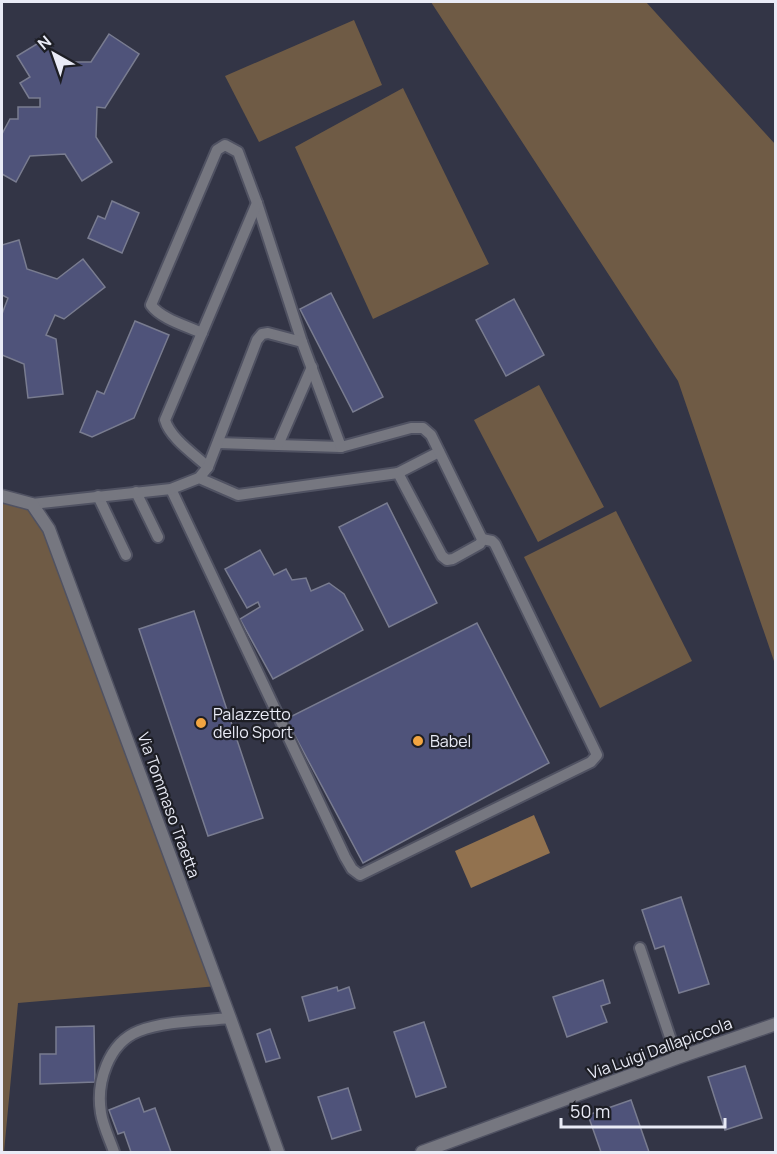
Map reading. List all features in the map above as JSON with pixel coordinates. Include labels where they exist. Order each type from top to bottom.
[{"type":"street","points":[[2,496],[32,504]]},
{"type":"street","name":"Via Tommaso Traetta","points":[[32,504],[49,529],[278,1152]]},
{"type":"street","name":"Via Luigi Dallapiccola","points":[[422,1152],[776,1024]]},
{"type":"lane","points":[[202,333],[162,315],[152,305],[216,150],[225,146],[238,152],[302,342],[341,447]]},
{"type":"lane","points":[[208,467],[171,434],[165,420],[257,203]]},
{"type":"lane","points":[[32,504],[171,489],[199,478],[208,467],[257,340],[262,334],[268,333],[302,342]]},
{"type":"lane","points":[[278,445],[312,368]]},
{"type":"lane","points":[[218,443],[341,447],[411,428],[423,428],[431,435],[483,539]]},
{"type":"lane","points":[[199,478],[238,495],[398,473],[439,452]]},
{"type":"lane","points":[[398,473],[442,556],[447,560],[453,560],[480,544],[483,539]]},
{"type":"lane","points":[[171,489],[345,857],[352,869],[360,874],[591,762],[597,755],[495,544],[483,539]]},
{"type":"lane","points":[[136,492],[158,537]]},
{"type":"lane","points":[[98,496],[126,555]]},
{"type":"lane","points":[[640,948],[677,1058]]},
{"type":"lane","points":[[114,1152],[101,1115],[99,1096],[109,1060],[118,1046],[128,1036],[159,1026],[230,1018]]},
{"type":"shaded area","points":[[431,2],[646,2],[775,144],[775,664],[678,381]]},
{"type":"shaded area","points":[[354,20],[382,85],[259,142],[225,76]]},
{"type":"shaded area","points":[[403,88],[489,264],[373,319],[295,147]]},
{"type":"shaded area","points":[[539,385],[604,507],[538,542],[474,420]]},
{"type":"shaded area","points":[[2,497],[32,504],[56,546],[218,986],[18,1003],[4,1152],[2,1152]]},
{"type":"shaded area","points":[[616,511],[692,661],[600,708],[524,557]]},
{"type":"shaded area","points":[[534,815],[550,853],[471,888],[455,851]]},
{"type":"building","points":[[109,34],[139,54],[105,108],[97,107],[96,137],[112,162],[82,181],[65,154],[30,156],[16,182],[2,174],[2,134],[10,119],[18,119],[18,107],[40,107],[40,98],[29,98],[20,83],[30,77],[17,56],[45,39],[59,62],[91,62]]},
{"type":"building","points":[[112,201],[139,213],[122,253],[88,238],[98,216],[105,219]]},
{"type":"building","points":[[19,240],[27,269],[57,279],[83,259],[105,287],[64,319],[55,315],[46,335],[56,339],[63,394],[28,398],[24,364],[2,355],[2,314],[8,298],[2,295],[2,245]]},
{"type":"building","points":[[331,293],[383,397],[353,412],[300,309]]},
{"type":"building","points":[[514,299],[544,355],[506,376],[476,320]]},
{"type":"building","points":[[135,321],[169,335],[134,418],[92,437],[80,432],[97,391],[104,394]]},
{"type":"building","points":[[387,503],[437,603],[389,627],[339,527]]},
{"type":"building","name":"Palazzetto dello Sport","points":[[260,550],[274,575],[286,569],[292,580],[306,578],[311,591],[329,583],[344,594],[363,630],[273,679],[240,619],[260,607],[258,602],[247,608],[225,569]]},
{"type":"building","name":"Palazzetto dello Sport","points":[[194,611],[263,818],[208,836],[139,629]]},
{"type":"building","name":"Babel","points":[[477,623],[549,763],[363,863],[286,719]]},
{"type":"building","points":[[681,897],[709,984],[679,993],[664,946],[655,949],[642,910]]},
{"type":"building","points":[[603,980],[610,1003],[601,1006],[607,1022],[567,1037],[553,997]]},
{"type":"building","points":[[337,987],[338,991],[349,987],[355,1008],[309,1021],[302,997]]},
{"type":"building","points":[[424,1022],[446,1087],[416,1097],[394,1032]]},
{"type":"building","points":[[94,1026],[95,1082],[40,1084],[40,1054],[56,1054],[56,1027]]},
{"type":"building","points":[[270,1029],[280,1058],[266,1062],[257,1034]]},
{"type":"building","points":[[745,1066],[762,1118],[725,1130],[708,1077]]},
{"type":"building","points":[[348,1088],[361,1130],[332,1139],[318,1097]]},
{"type":"building","points":[[139,1098],[144,1112],[155,1108],[171,1152],[131,1152],[124,1132],[118,1134],[109,1110]]},
{"type":"building","points":[[631,1100],[649,1152],[601,1152],[588,1115]]},
{"type":"place","name":"Palazzetto dello Sport","points":[[201,723]]},
{"type":"place","name":"Babel","points":[[418,741]]}]
